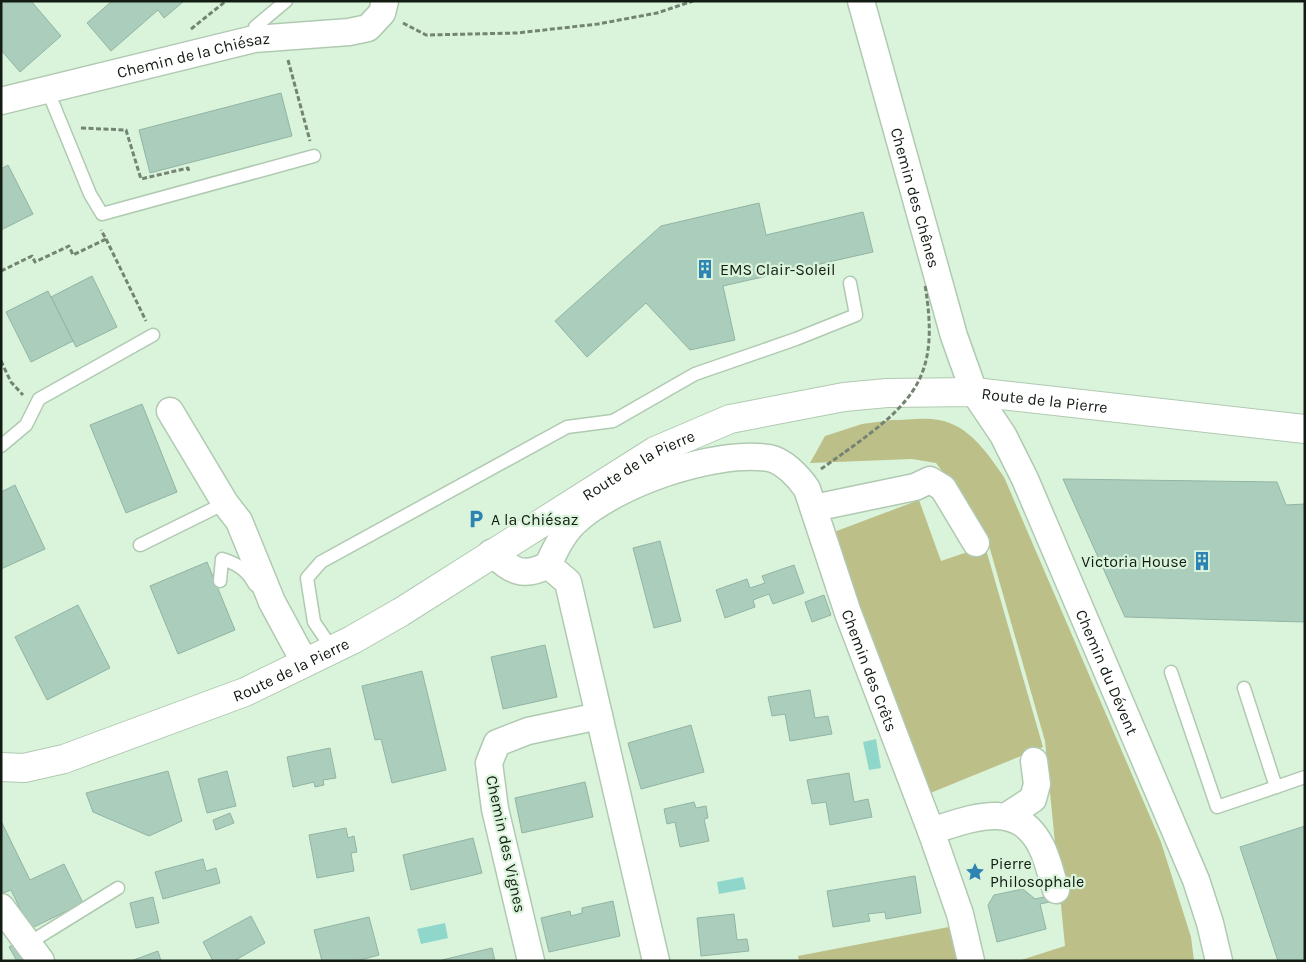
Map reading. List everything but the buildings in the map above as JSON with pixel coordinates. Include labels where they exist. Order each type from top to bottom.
[{"type":"main road","name":"Route de la Pierre","points":[[1,767],[24,768],[64,759],[245,692],[333,650],[429,594],[655,451],[730,419],[844,397],[887,393],[974,392],[1305,429]]},
{"type":"street","name":"Chemin des Chênes","points":[[861,1],[954,336],[974,392]]},
{"type":"street","name":"Chemin de la Chiésaz","points":[[1,101],[254,39],[349,32],[368,28],[383,7]]},
{"type":"street","name":"Chemin du Dévent","points":[[974,392],[1013,453],[1049,533],[1196,880],[1210,923],[1219,961]]},
{"type":"street","points":[[170,411],[225,503],[239,521],[280,618],[305,663]]},
{"type":"street","name":"Chemin des Crêts","points":[[548,565],[558,544],[574,523],[602,503],[639,483],[681,468],[720,458],[771,458],[798,475],[814,508],[848,613],[931,831],[960,914],[971,961]]},
{"type":"street","points":[[814,508],[915,487],[930,480],[943,488],[976,543]]},
{"type":"street","points":[[491,553],[517,572],[536,572],[548,565],[568,582],[656,961]]},
{"type":"street","name":"Chemin des Vignes","points":[[531,961],[495,809],[489,763],[497,743],[528,731],[599,716]]},
{"type":"street","points":[[1007,816],[1033,799],[1037,784],[1034,762]]},
{"type":"street","points":[[931,831],[972,818],[990,815],[1007,816],[1026,828],[1041,845],[1056,890]]},
{"type":"street","points":[[1,907],[35,952]]},
{"type":"lane","points":[[254,39],[255,27],[286,1]]},
{"type":"lane","points":[[47,89],[90,194],[102,214],[314,156]]},
{"type":"lane","points":[[333,650],[314,622],[310,602],[307,578],[321,562],[567,427],[613,421],[695,374],[856,316],[850,283]]},
{"type":"lane","points":[[1,446],[26,425],[40,399],[153,335]]},
{"type":"lane","points":[[140,545],[225,503]]},
{"type":"lane","points":[[220,581],[222,559],[238,564],[250,576],[265,605],[280,618]]},
{"type":"lane","points":[[1171,672],[1216,807],[1305,777]]},
{"type":"lane","points":[[1244,688],[1276,787]]},
{"type":"lane","points":[[35,952],[118,888]]},
{"type":"path","points":[[383,7],[426,35],[508,33],[598,24],[657,13],[693,1]]},
{"type":"path","points":[[287,58],[314,156]]},
{"type":"path","points":[[63,127],[126,130],[141,179],[188,168],[192,190]]},
{"type":"path","points":[[102,214],[98,225],[153,335]]},
{"type":"path","points":[[1,271],[32,256],[35,262],[68,246],[73,255],[106,239]]},
{"type":"path","points":[[802,481],[891,418],[903,406],[917,385],[925,364],[929,343],[925,285]]},
{"type":"path","points":[[1,361],[12,382],[26,399],[40,399]]},
{"type":"green space","points":[[933,419],[950,423],[960,428],[977,442],[1004,477],[1161,842],[1191,937],[1194,961],[1018,961],[1065,946],[1045,741],[990,549],[959,493],[936,463],[912,459],[810,463],[825,436],[862,424],[892,420]]},
{"type":"green space","points":[[919,500],[941,561],[985,546],[1043,747],[923,796],[834,532]]},
{"type":"green space","points":[[954,926],[961,961],[799,961],[798,956]]},
{"type":"water","points":[[876,739],[881,768],[869,770],[863,742]]},
{"type":"water","points":[[743,877],[746,889],[719,894],[717,882]]},
{"type":"water","points":[[445,923],[448,938],[421,944],[417,929]]},
{"type":"place","name":"EMS Clair-Soleil","points":[[705,269]]},
{"type":"place","name":"A la Chiésaz","points":[[476,519]]},
{"type":"place","name":"Victoria House","points":[[1202,561]]},
{"type":"place","name":"Pierre Philosophale","points":[[975,872]]}]
